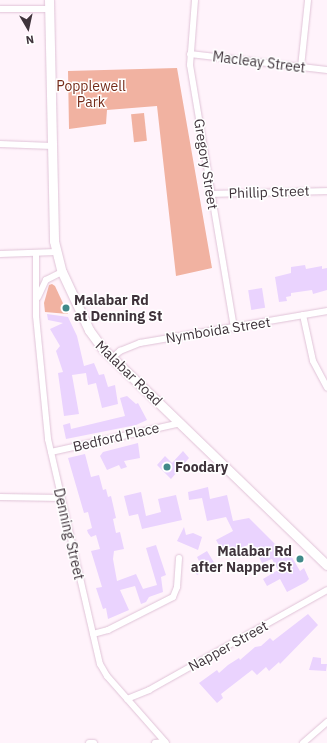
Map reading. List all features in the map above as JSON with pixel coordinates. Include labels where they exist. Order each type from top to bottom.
[{"type":"main road","name":"Malabar Road","points":[[49,5],[56,252],[62,272],[89,330],[97,343],[112,358],[327,565]]},
{"type":"street","name":"Gregory Street","points":[[195,0],[190,65],[234,328]]},
{"type":"street","points":[[301,67],[308,0]]},
{"type":"street","points":[[0,9],[49,5]]},
{"type":"street","name":"Macleay Street","points":[[190,54],[327,70]]},
{"type":"street","points":[[0,144],[52,146]]},
{"type":"street","name":"Phillip Street","points":[[211,194],[327,191]]},
{"type":"street","points":[[0,254],[36,254],[56,252]]},
{"type":"street","name":"Denning Street","points":[[36,254],[42,401],[61,498],[100,664],[107,676],[165,742]]},
{"type":"street","name":"Denning Street","points":[[37,300],[46,280],[62,272]]},
{"type":"street","name":"Nymboida Street","points":[[112,358],[120,351],[140,342],[234,328],[327,311]]},
{"type":"street","points":[[303,315],[313,361],[327,387]]},
{"type":"street","name":"Bedford Place","points":[[51,452],[181,423]]},
{"type":"street","points":[[0,497],[61,498]]},
{"type":"street","points":[[93,634],[108,630],[173,597],[177,587],[179,558]]},
{"type":"street","name":"Napper Street","points":[[127,699],[149,690],[327,590]]},
{"type":"street","points":[[303,743],[327,722]]},
{"type":"street","points":[[89,742],[94,743]]},
{"type":"street","points":[[155,743],[165,742]]},
{"type":"green space","name":"Popplewell Park","points":[[177,68],[212,268],[176,276],[157,106],[107,110],[106,124],[69,129],[68,71]]},
{"type":"green space","points":[[144,113],[147,141],[134,142],[131,114]]},
{"type":"green space","points":[[52,284],[55,286],[68,314],[45,312],[44,303],[49,285]]},
{"type":"building","points":[[305,265],[306,269],[322,266],[322,269],[327,268],[327,290],[313,294],[312,290],[291,293],[291,296],[286,297],[287,301],[279,302],[275,277],[291,273],[291,267]]},
{"type":"building","points":[[262,288],[265,308],[251,310],[248,290]]},
{"type":"building","points":[[47,314],[68,317],[77,336],[84,366],[94,363],[99,375],[104,374],[108,387],[115,385],[118,404],[102,408],[96,383],[88,385],[86,373],[72,375],[79,414],[64,416],[58,373],[63,372],[56,351],[60,346],[50,329],[63,323],[48,320]]},
{"type":"building","points":[[127,396],[136,404],[138,403],[147,420],[136,425],[66,439],[63,425],[70,423],[71,429],[125,416],[120,398]]},
{"type":"building","points":[[138,443],[140,458],[124,461],[127,467],[121,469],[119,465],[107,470],[100,456],[103,452]]},
{"type":"building","name":"Foodary","points":[[183,451],[189,458],[171,479],[157,465],[165,456],[172,463]]},
{"type":"building","points":[[85,454],[91,477],[99,475],[103,490],[106,489],[108,497],[111,496],[116,518],[113,519],[116,533],[120,532],[124,549],[114,551],[113,559],[117,581],[136,574],[143,589],[157,585],[146,548],[156,545],[166,575],[161,577],[163,592],[149,597],[146,602],[141,604],[135,586],[120,590],[129,610],[108,619],[106,608],[103,609],[96,588],[102,587],[91,551],[100,549],[96,535],[91,537],[88,533],[87,530],[92,528],[88,512],[84,513],[68,458]]},
{"type":"building","points":[[208,487],[210,499],[227,495],[233,521],[249,518],[276,545],[282,559],[290,554],[300,571],[304,568],[309,579],[287,592],[280,579],[267,586],[263,579],[278,570],[272,559],[262,563],[252,543],[225,556],[216,540],[233,531],[226,517],[207,521],[202,498],[189,500],[188,492]]},
{"type":"building","points":[[141,492],[146,516],[161,512],[158,499],[176,495],[182,520],[142,529],[138,514],[129,516],[124,496]]},
{"type":"building","points":[[184,527],[186,535],[193,533],[202,537],[198,550],[177,541]]},
{"type":"building","points":[[207,551],[215,564],[197,575],[192,568],[200,563],[197,557]]},
{"type":"building","points":[[308,614],[318,625],[280,664],[279,662],[269,671],[266,667],[257,675],[252,670],[221,694],[223,698],[217,703],[199,683],[217,670],[219,673],[239,658],[240,660],[255,647],[261,646],[270,638],[273,641]]},
{"type":"building","points":[[313,657],[321,658],[321,664],[327,664],[326,671],[309,670]]},
{"type":"place","name":"Malabar Rd at Denning St","points":[[66,308]]},
{"type":"place","name":"Foodary","points":[[167,467]]},
{"type":"place","name":"Malabar Rd after Napper St","points":[[300,559]]}]
